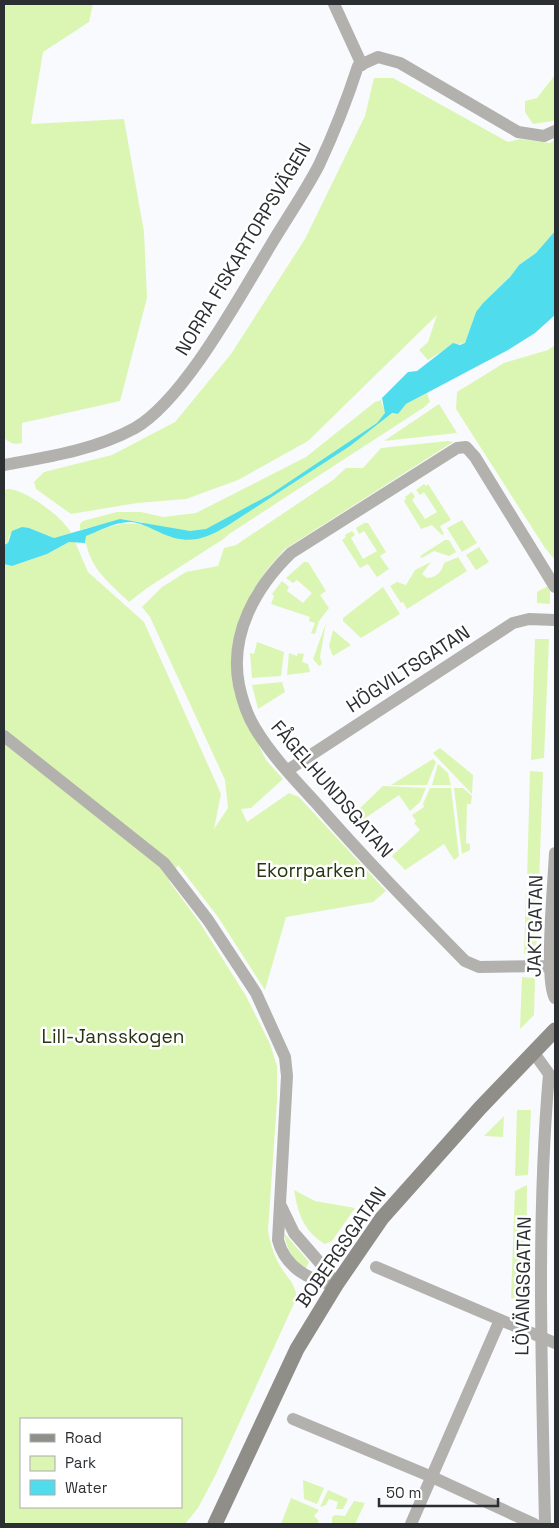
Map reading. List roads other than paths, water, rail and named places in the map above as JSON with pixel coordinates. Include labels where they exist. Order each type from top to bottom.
[{"type":"street","points":[[334,4],[362,65],[378,57],[400,63],[518,132],[544,136],[555,131]]},
{"type":"street","name":"NORRA FISKARTORPSVÄGEN","points":[[4,465],[47,457],[102,443],[136,428],[162,407],[194,366],[231,311],[318,166],[345,106],[358,66],[362,65]]},
{"type":"street","name":"FÅGELHUNDSGATAN","points":[[553,965],[479,967],[465,961],[334,824],[254,727],[239,684],[237,661],[241,632],[257,592],[272,572],[291,553],[451,450],[466,447],[475,457],[555,587]]},
{"type":"street","name":"HÖGVILTSGATAN","points":[[288,770],[513,623],[529,619],[555,620]]},
{"type":"street","points":[[4,736],[164,863],[208,920],[256,993],[285,1057],[287,1076],[278,1240],[281,1253],[290,1264],[304,1274],[320,1283],[336,1285]]},
{"type":"street","name":"JAKTGATAN","points":[[555,853],[552,994],[555,998]]},
{"type":"street","name":"BOBERGSGATAN","points":[[215,1524],[297,1349],[336,1285],[387,1212],[480,1108],[555,1030]]},
{"type":"street","name":"LÖVÄNGSGATAN","points":[[534,1053],[550,1074],[550,1156],[540,1336],[545,1524]]},
{"type":"street","points":[[281,1206],[294,1233],[327,1271],[336,1285]]},
{"type":"street","points":[[376,1266],[555,1343]]},
{"type":"street","points":[[412,1524],[500,1320]]},
{"type":"street","points":[[293,1418],[432,1477],[534,1524]]},
{"type":"water","points":[[555,231],[555,315],[535,333],[508,350],[406,404],[398,414],[392,413],[350,446],[227,526],[202,538],[186,540],[169,536],[137,523],[124,522],[86,536],[85,543],[69,542],[47,554],[12,566],[4,564],[4,545],[8,543],[12,531],[22,527],[54,538],[120,519],[190,531],[206,529],[271,494],[377,423],[385,413],[382,398],[408,372],[417,371],[453,343],[460,345],[465,343],[476,312],[483,303],[510,277],[519,265],[536,253]]},
{"type":"park label","name":"Ekorrparken","points":[[311,870]]},
{"type":"park label","name":"Lill-Jansskogen","points":[[113,1036]]}]
